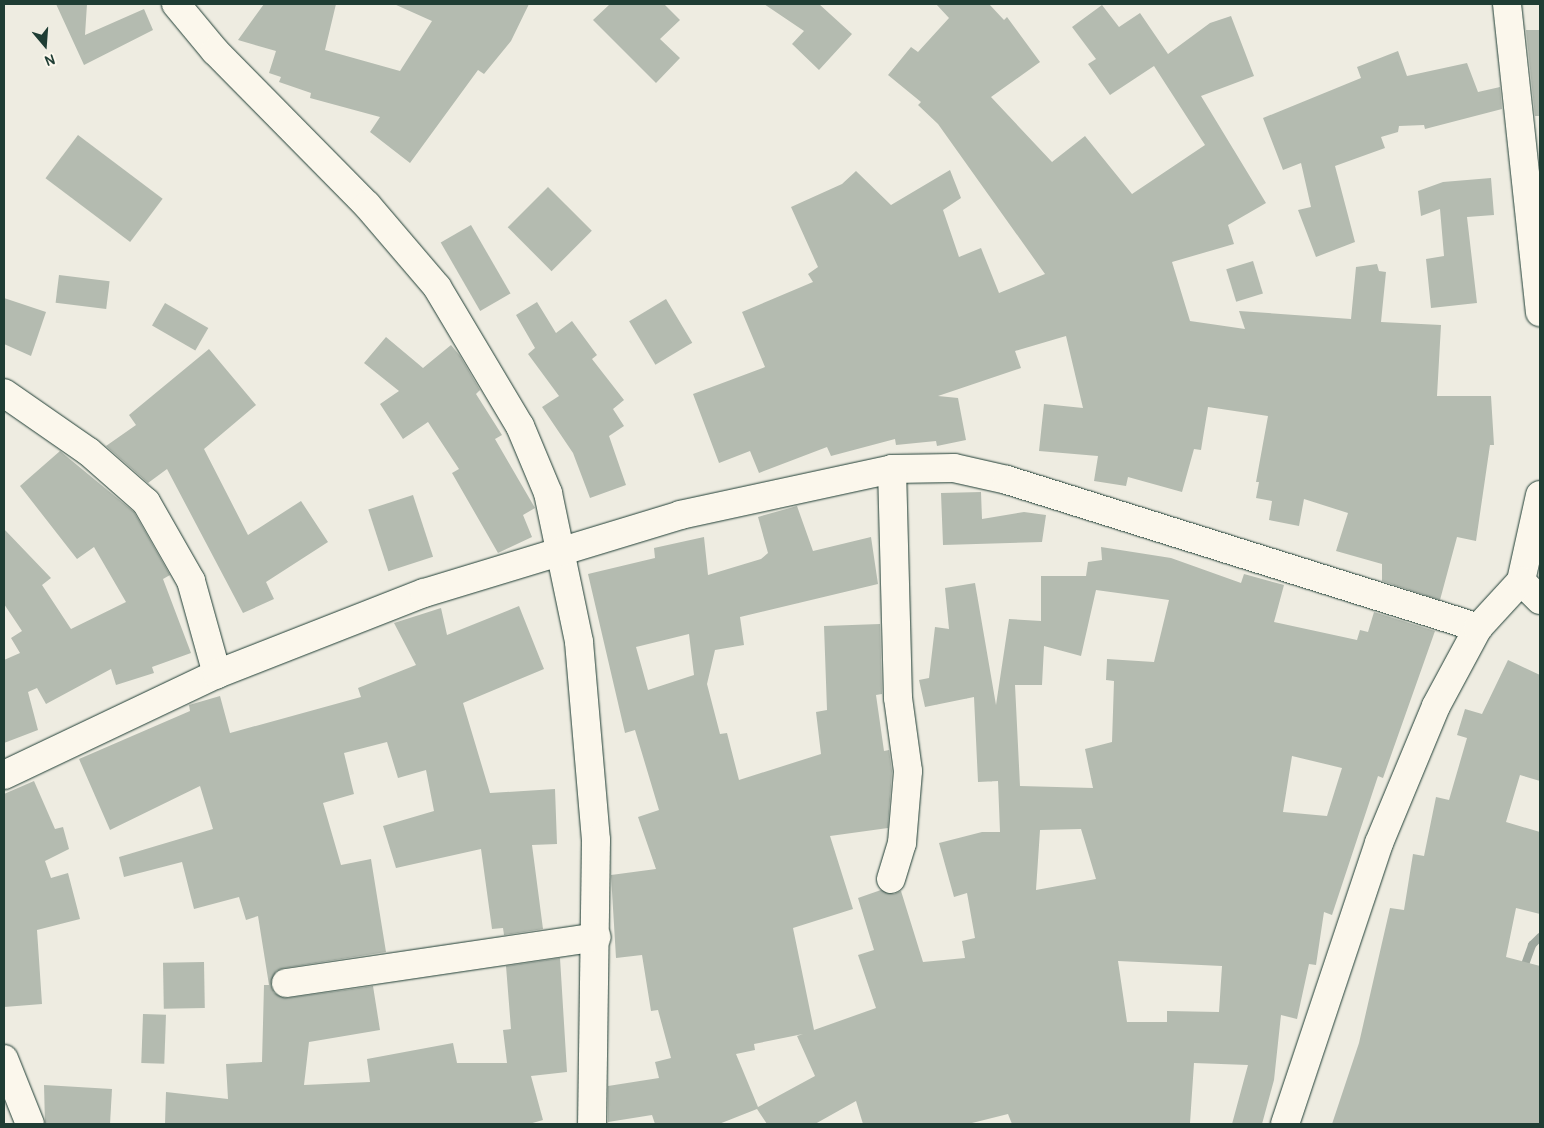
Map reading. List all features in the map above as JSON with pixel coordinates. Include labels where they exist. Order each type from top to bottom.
[{"type":"street","points":[[176,4],[215,51],[367,205],[436,287],[520,426],[548,493],[563,551],[579,642],[596,840],[597,938],[592,1124]]},
{"type":"street","points":[[1507,4],[1535,230],[1540,312]]},
{"type":"street","points":[[4,393],[89,452],[146,502],[191,581],[217,674]]},
{"type":"street","points":[[4,775],[217,674],[424,593],[680,515],[892,469],[954,468],[1007,480],[1478,628]]},
{"type":"street","points":[[891,879],[902,843],[908,780],[898,689],[892,469]]},
{"type":"street","points":[[1285,1124],[1379,843],[1436,706],[1478,628],[1531,590],[1540,495]]},
{"type":"street","points":[[286,983],[597,938]]},
{"type":"street","points":[[4,1059],[30,1124]]},
{"type":"building","points":[[56,4],[87,4],[85,35],[144,9],[153,30],[84,65]]},
{"type":"building","points":[[264,4],[336,4],[325,50],[400,71],[432,21],[394,4],[529,4],[511,41],[484,74],[478,70],[410,163],[370,132],[380,117],[310,98],[311,93],[279,82],[281,77],[269,73],[276,51],[238,40]]},
{"type":"building","points":[[610,4],[664,4],[680,20],[660,39],[680,58],[656,83],[593,20]]},
{"type":"building","points":[[764,4],[819,4],[852,34],[819,70],[792,44],[804,31]]},
{"type":"building","points":[[936,4],[989,4],[1004,20],[1007,17],[1040,62],[991,97],[1052,162],[1085,136],[1132,194],[1205,145],[1154,66],[1110,95],[1088,64],[1096,59],[1072,27],[1102,5],[1119,27],[1140,13],[1168,54],[1210,23],[1231,16],[1254,76],[1201,96],[1266,203],[1228,225],[1234,244],[1172,262],[1190,321],[1245,329],[1239,311],[1351,319],[1356,267],[1377,264],[1379,271],[1386,272],[1381,322],[1441,325],[1437,396],[1491,396],[1494,445],[1490,445],[1476,541],[1457,537],[1440,600],[1382,581],[1382,564],[1336,551],[1348,513],[1304,499],[1299,526],[1269,520],[1272,501],[1256,498],[1259,482],[1256,482],[1268,416],[1208,407],[1201,450],[1194,449],[1182,492],[1128,477],[1126,486],[1094,481],[1098,456],[1039,451],[1044,404],[1083,408],[1066,336],[1015,351],[1021,368],[938,396],[958,398],[966,440],[937,446],[936,441],[896,445],[895,439],[831,456],[827,447],[759,473],[750,451],[719,463],[693,394],[765,367],[742,312],[813,282],[808,274],[818,267],[791,207],[842,184],[856,171],[891,205],[950,170],[961,198],[943,210],[959,257],[981,248],[999,293],[1045,274],[938,124],[918,105],[921,102],[888,75],[911,47],[918,52],[949,18]]},
{"type":"building","points":[[1526,30],[1540,30],[1540,116],[1535,116]]},
{"type":"building","points":[[1398,51],[1407,76],[1467,63],[1478,92],[1500,87],[1502,109],[1425,129],[1424,125],[1399,126],[1398,132],[1381,137],[1385,148],[1335,166],[1355,242],[1316,257],[1298,210],[1311,207],[1301,163],[1283,170],[1263,118],[1361,78],[1357,67]]},
{"type":"building","points":[[78,135],[163,199],[130,242],[46,178]]},
{"type":"building","points":[[1491,178],[1494,215],[1467,217],[1477,303],[1431,308],[1426,259],[1444,256],[1440,209],[1421,216],[1418,191],[1443,182]]},
{"type":"building","points":[[548,187],[592,231],[552,271],[508,227]]},
{"type":"building","points":[[471,225],[510,293],[480,311],[441,242]]},
{"type":"building","points":[[1253,261],[1263,294],[1236,302],[1226,269]]},
{"type":"building","points":[[59,275],[110,281],[106,309],[56,303]]},
{"type":"building","points":[[4,298],[46,312],[31,356],[4,344]]},
{"type":"building","points":[[666,299],[692,343],[655,365],[629,321]]},
{"type":"building","points":[[537,302],[556,333],[572,321],[597,355],[592,359],[624,400],[613,409],[624,426],[609,436],[626,485],[590,498],[573,453],[542,407],[559,396],[528,354],[535,348],[516,315]]},
{"type":"building","points":[[165,303],[208,328],[195,351],[152,326]]},
{"type":"building","points":[[386,337],[423,368],[451,345],[460,356],[480,390],[476,394],[502,435],[495,439],[535,508],[523,515],[532,537],[498,553],[452,473],[459,469],[428,422],[403,439],[380,404],[399,391],[364,363]]},
{"type":"building","points":[[209,349],[256,405],[204,449],[248,535],[301,501],[328,542],[266,582],[274,599],[243,613],[167,469],[148,483],[106,446],[136,425],[129,415]]},
{"type":"building","points":[[60,451],[134,512],[170,575],[163,579],[191,653],[152,667],[154,673],[116,685],[111,669],[46,704],[37,688],[28,692],[38,730],[4,743],[4,660],[20,653],[11,638],[22,631],[4,604],[4,529],[51,578],[42,585],[71,629],[126,602],[94,547],[77,559],[20,486]]},
{"type":"building","points":[[981,492],[982,519],[1024,512],[1046,515],[1042,542],[943,545],[941,493]]},
{"type":"building","points":[[413,495],[433,557],[388,571],[368,510]]},
{"type":"building","points":[[797,506],[813,551],[871,537],[878,584],[740,617],[744,645],[715,650],[707,684],[720,734],[727,733],[739,780],[821,754],[816,712],[827,710],[824,626],[880,624],[882,694],[876,695],[884,751],[889,750],[892,771],[888,828],[830,836],[853,909],[793,928],[814,1030],[876,1008],[858,955],[874,950],[858,898],[881,890],[894,894],[901,891],[923,962],[965,958],[962,941],[975,938],[967,893],[954,897],[939,843],[982,832],[1000,832],[998,781],[978,782],[974,697],[925,707],[919,680],[929,678],[935,627],[949,629],[945,588],[975,583],[996,705],[1009,619],[1041,621],[1041,576],[1086,576],[1088,562],[1102,560],[1101,547],[1171,558],[1241,583],[1244,574],[1284,585],[1274,622],[1357,640],[1360,630],[1368,632],[1374,612],[1435,631],[1383,778],[1378,776],[1332,915],[1324,912],[1316,965],[1309,964],[1297,1019],[1281,1015],[1274,1080],[1262,1124],[1232,1124],[1248,1065],[1194,1063],[1190,1123],[1012,1124],[1008,1114],[968,1124],[863,1124],[856,1101],[815,1124],[767,1124],[757,1109],[719,1124],[655,1124],[652,1115],[608,1122],[608,1086],[659,1078],[655,1062],[671,1058],[658,1010],[651,1011],[642,955],[616,958],[611,875],[656,869],[638,817],[659,810],[635,730],[625,733],[588,574],[655,558],[654,548],[704,537],[708,575],[761,559],[768,553],[758,517]],"holes":[[[1096,590],[1169,600],[1154,662],[1107,659],[1106,680],[1114,681],[1112,742],[1085,749],[1093,788],[1020,786],[1015,685],[1042,685],[1044,646],[1081,656]],[[689,634],[694,675],[648,690],[636,647]],[[1292,756],[1342,768],[1327,816],[1283,812]],[[1081,829],[1096,879],[1036,890],[1040,830]],[[1118,961],[1222,966],[1219,1012],[1167,1011],[1167,1022],[1127,1022]],[[803,1034],[797,1036],[815,1076],[758,1107],[736,1054],[755,1050],[754,1044]]]},
{"type":"building","points":[[519,606],[544,669],[463,703],[490,793],[555,789],[557,844],[532,845],[543,929],[504,935],[503,928],[492,929],[481,849],[396,868],[383,826],[434,811],[426,770],[398,778],[387,742],[344,753],[354,794],[323,803],[341,865],[371,859],[386,952],[284,968],[276,971],[271,985],[274,993],[288,998],[373,986],[380,1030],[309,1042],[304,1085],[370,1082],[367,1059],[453,1043],[457,1063],[507,1063],[503,1030],[511,1029],[506,966],[560,958],[567,1072],[531,1076],[543,1120],[529,1124],[165,1124],[166,1092],[228,1099],[226,1064],[262,1062],[264,985],[269,985],[258,916],[246,920],[239,897],[194,909],[182,862],[124,877],[119,857],[213,829],[200,786],[110,830],[79,759],[190,711],[189,705],[220,696],[230,733],[361,697],[358,688],[416,665],[394,623],[441,608],[447,635]]},
{"type":"building","points":[[1508,660],[1540,675],[1540,781],[1520,775],[1506,822],[1540,832],[1540,914],[1516,908],[1506,957],[1540,966],[1540,1124],[1332,1124],[1359,1043],[1390,908],[1404,910],[1413,854],[1424,856],[1436,797],[1449,800],[1467,738],[1457,735],[1465,709],[1482,714]]},
{"type":"building","points":[[34,781],[55,829],[63,827],[69,849],[45,861],[51,878],[68,873],[80,919],[37,930],[42,1004],[4,1007],[4,794]]},
{"type":"building","points":[[204,962],[205,1008],[164,1009],[163,963]]},
{"type":"building","points":[[143,1014],[166,1015],[164,1064],[141,1063]]},
{"type":"building","points":[[44,1085],[112,1089],[110,1124],[45,1124]]},
{"type":"waterway","points":[[1523,970],[1532,945],[1540,937]]}]
